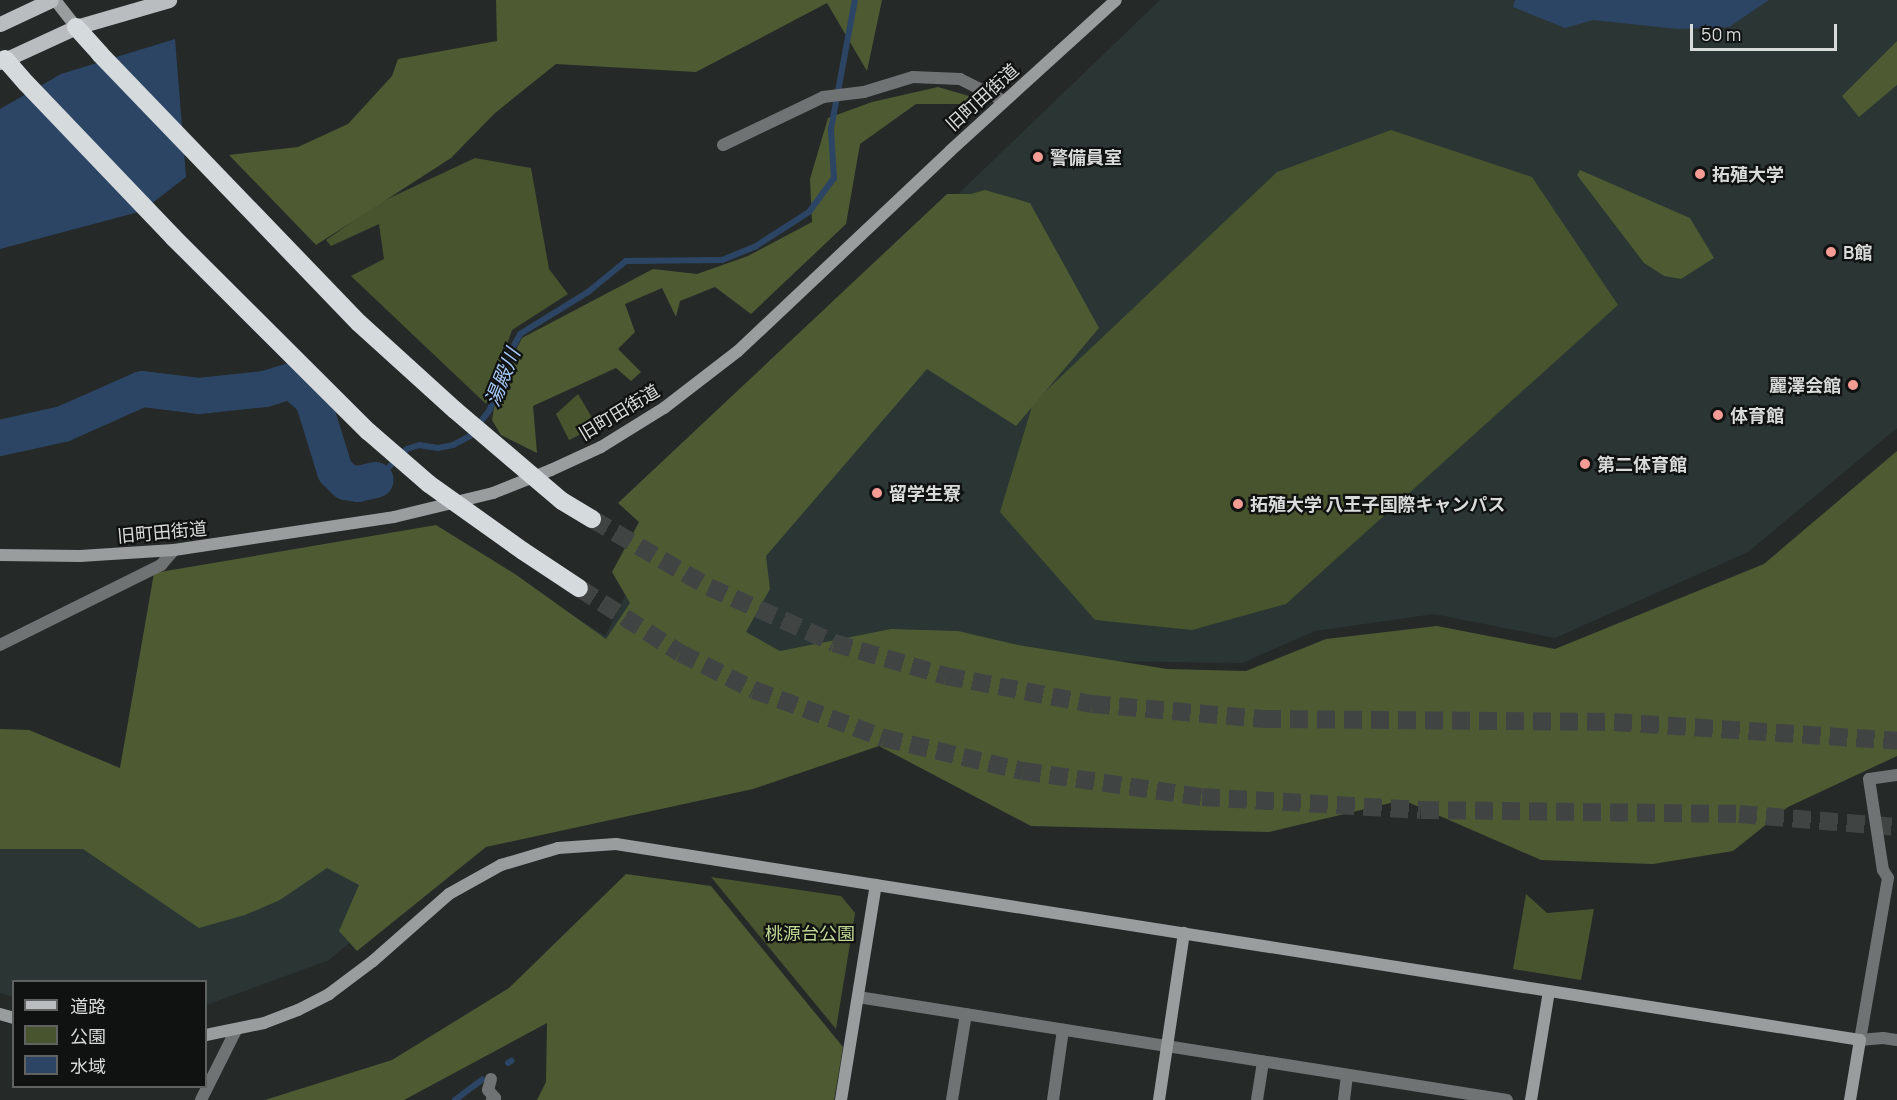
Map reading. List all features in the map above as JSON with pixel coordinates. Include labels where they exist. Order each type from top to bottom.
[{"type":"highway","points":[[76,27],[359,323],[455,410],[562,501],[592,519]]},
{"type":"highway","points":[[2,58],[172,237],[369,432],[429,484],[579,588]]},
{"type":"main road","points":[[0,24],[53,0]]},
{"type":"main road","points":[[2,58],[76,27],[169,0]]},
{"type":"street","points":[[53,0],[76,27]]},
{"type":"street","name":"旧町田街道","points":[[0,555],[80,556],[174,550],[394,517],[493,493],[551,470],[624,434],[671,403],[738,351],[1004,101],[1116,0]]},
{"type":"street","points":[[723,145],[823,96],[851,93],[913,77],[960,79],[1004,101]]},
{"type":"street","points":[[0,645],[161,565],[174,550]]},
{"type":"street","points":[[1850,1100],[1888,878],[1883,870],[1869,779],[1897,775]]},
{"type":"street","points":[[207,1035],[236,1030],[282,1017],[329,994],[373,961],[439,902],[474,878],[515,860],[558,848],[606,844],[636,846],[1860,1040],[1883,1038],[1897,1040]]},
{"type":"street","points":[[842,1100],[876,885]]},
{"type":"street","points":[[1159,1100],[1184,933]]},
{"type":"street","points":[[1531,1100],[1550,991]]},
{"type":"street","points":[[858,997],[1347,1075],[1434,1094],[1507,1100]]},
{"type":"street","points":[[952,1100],[966,1014]]},
{"type":"street","points":[[201,1100],[236,1030]]},
{"type":"street","points":[[1053,1100],[1063,1030]]},
{"type":"street","points":[[1257,1100],[1263,1062]]},
{"type":"street","points":[[1344,1100],[1347,1075]]},
{"type":"street","points":[[491,1079],[488,1090],[495,1098],[492,1100]]},
{"type":"shaded area","name":"拓殖大学 八王子国際キャンパス","points":[[1160,0],[1897,0],[1897,428],[1748,552],[1555,638],[1434,614],[1315,631],[1242,663],[1027,660],[476,836],[329,960],[207,1005],[207,980],[12,980],[12,997],[0,993],[0,750],[130,788],[468,548],[605,636],[693,459],[739,405]]},
{"type":"green space","points":[[496,0],[882,0],[867,71],[827,3],[696,72],[556,64],[495,113],[451,158],[316,245],[229,155],[298,147],[348,124],[392,76],[398,59],[497,41]]},
{"type":"green space","points":[[1897,41],[1897,85],[1859,117],[1842,96]]},
{"type":"green space","points":[[938,87],[969,96],[965,104],[916,104],[860,144],[846,224],[751,314],[715,287],[680,301],[676,317],[662,288],[625,304],[635,332],[618,349],[641,372],[631,381],[616,368],[533,406],[537,453],[501,435],[492,420],[498,385],[522,338],[653,269],[697,274],[748,256],[812,222],[810,179],[828,118],[872,102]]},
{"type":"green space","points":[[1391,130],[1532,177],[1618,305],[1286,604],[1192,630],[1095,620],[1000,512],[1033,403],[1277,172]]},
{"type":"green space","points":[[475,158],[531,168],[549,269],[568,294],[512,330],[486,404],[351,276],[384,259],[379,224],[331,246],[326,240],[379,203]]},
{"type":"green space","points":[[1580,170],[1690,218],[1714,258],[1681,279],[1664,276],[1644,263],[1577,175]]},
{"type":"green space","points":[[985,190],[1030,203],[1099,328],[1016,426],[927,369],[766,556],[770,589],[746,632],[780,651],[891,629],[958,631],[1018,645],[1167,669],[1246,671],[1326,639],[1437,626],[1555,649],[1764,564],[1897,451],[1897,756],[1788,807],[1733,851],[1653,864],[1541,860],[1403,800],[1269,832],[1031,826],[879,746],[753,789],[486,847],[357,951],[339,931],[359,885],[327,868],[280,900],[245,915],[199,928],[83,849],[0,849],[0,729],[29,730],[120,768],[154,573],[436,525],[515,574],[606,639],[630,603],[612,572],[639,522],[618,503],[947,194],[971,194]]},
{"type":"green space","points":[[578,394],[597,426],[569,440],[556,414]]},
{"type":"green space","points":[[626,874],[711,886],[843,1047],[834,1100],[537,1100],[546,1082],[547,1023],[404,1100],[265,1100],[392,1060],[509,988]]},
{"type":"green space","name":"桃源台公園","points":[[711,877],[841,896],[855,913],[836,1029]]},
{"type":"green space","points":[[1526,894],[1547,913],[1594,909],[1581,980],[1513,969]]},
{"type":"water","points":[[1515,0],[1769,0],[1729,27],[1678,29],[1593,20],[1565,28],[1513,7]]},
{"type":"water","points":[[175,39],[186,177],[142,211],[0,249],[0,109],[61,74]]},
{"type":"waterway","name":"湯殿川","points":[[376,480],[407,449],[419,445],[438,448],[453,445],[470,436],[490,409],[508,356],[520,334],[588,292],[626,261],[722,260],[756,246],[809,212],[834,178],[831,129],[855,0]]},
{"type":"waterway","name":"湯殿川","points":[[0,438],[63,424],[142,389],[199,396],[265,389],[292,381],[313,400],[335,471],[346,482],[358,484],[376,480]]},
{"type":"waterway","points":[[455,1100],[482,1080]]},
{"type":"tunnel","points":[[592,519],[709,587],[834,643],[946,676],[1092,704],[1263,719],[1614,722],[1897,741]]},
{"type":"tunnel","points":[[579,588],[680,653],[754,690],[884,738],[1023,771],[1202,797],[1421,810],[1739,814],[1897,827]]},
{"type":"place","name":"警備員室","points":[[1038,157]]},
{"type":"place","name":"拓殖大学","points":[[1700,174]]},
{"type":"place","name":"B館","points":[[1831,252]]},
{"type":"place","name":"麗澤会館","points":[[1853,385]]},
{"type":"place","name":"体育館","points":[[1718,415]]},
{"type":"place","name":"第二体育館","points":[[1585,464]]},
{"type":"place","name":"留学生寮","points":[[877,493]]},
{"type":"place","name":"拓殖大学 八王子国際キャンパス","points":[[1238,504]]}]
